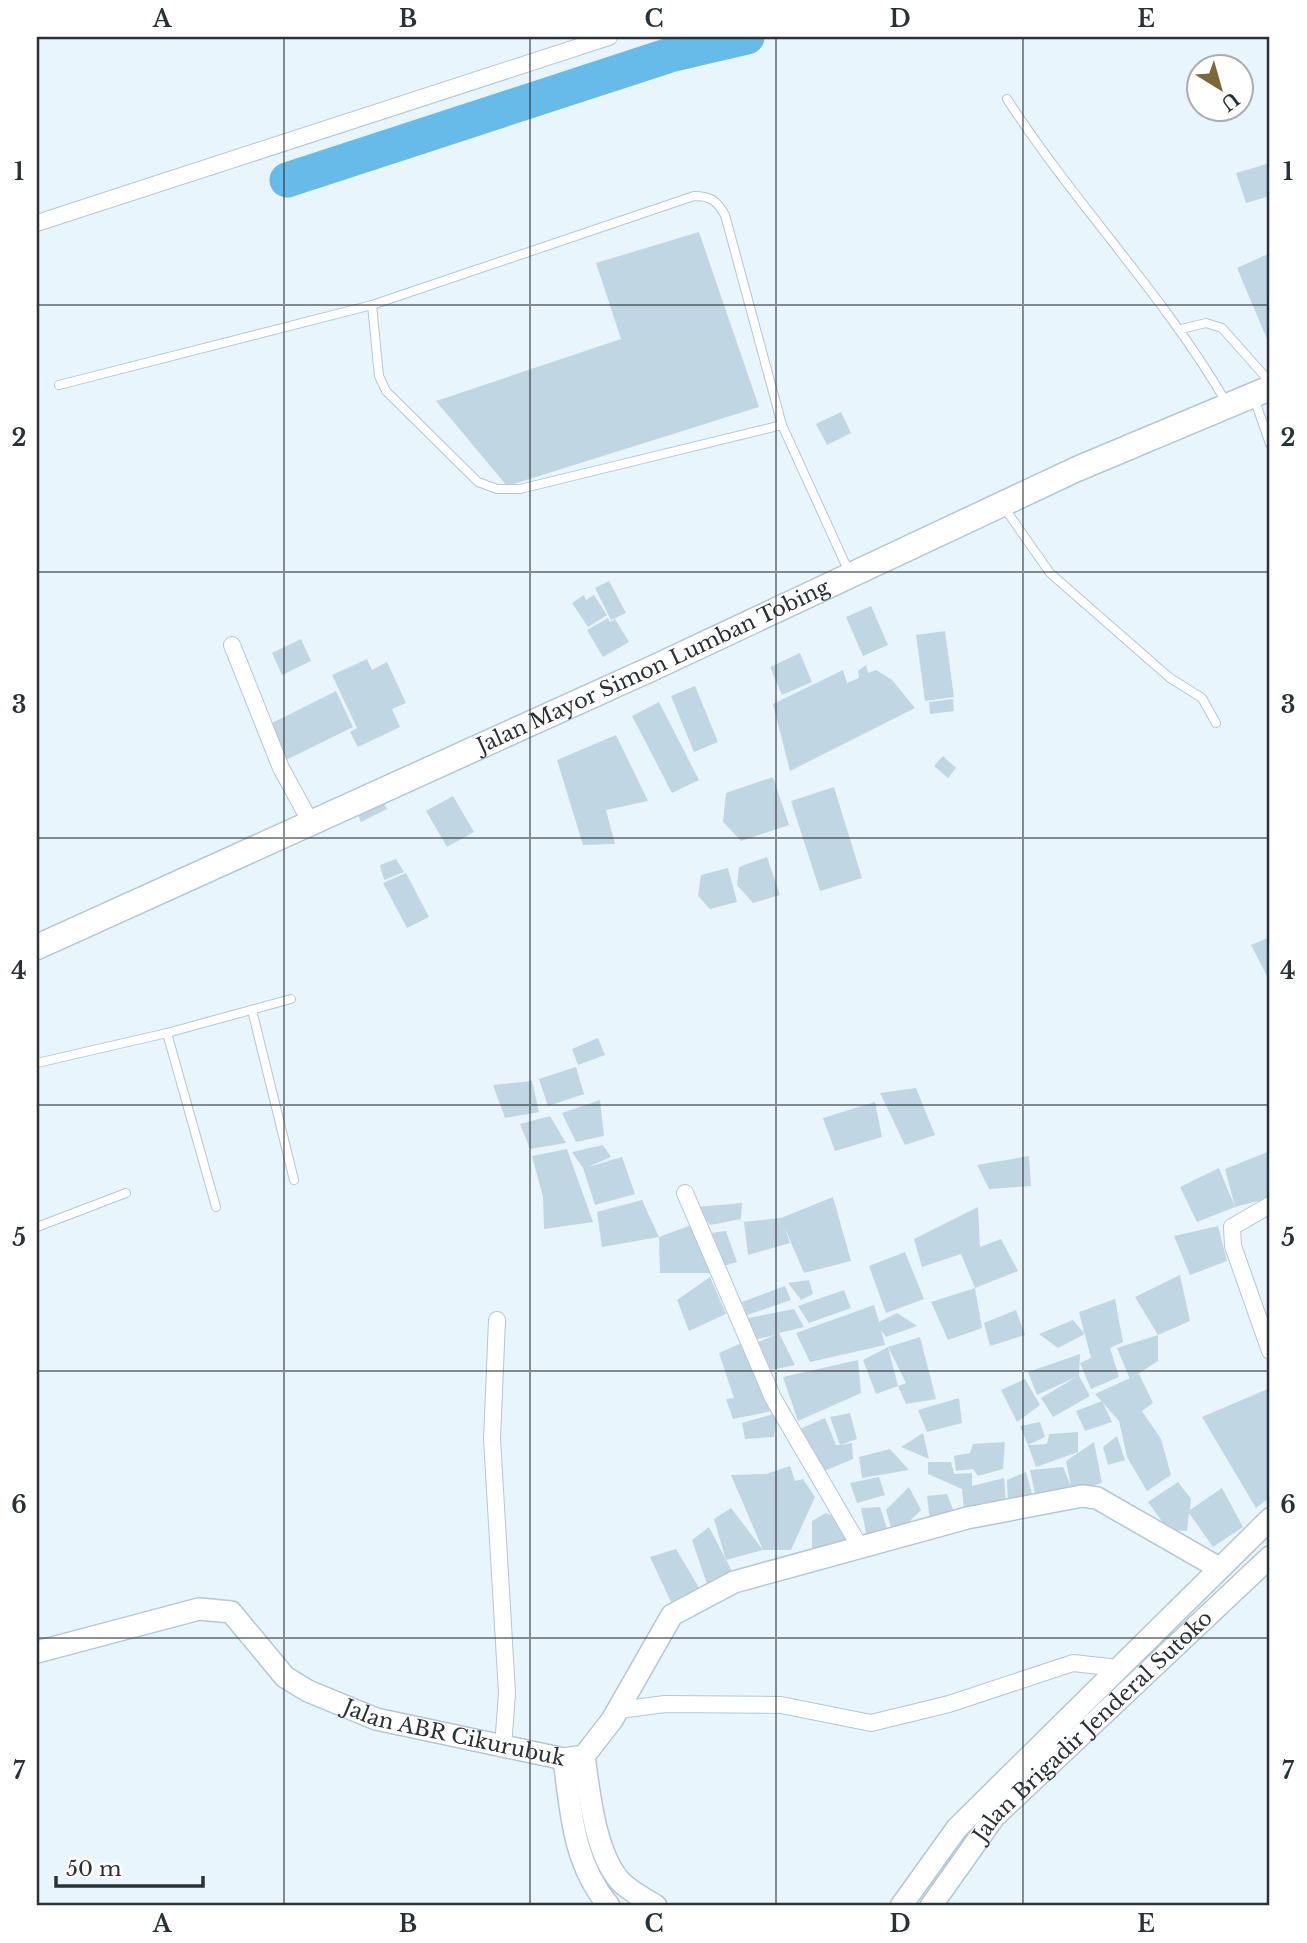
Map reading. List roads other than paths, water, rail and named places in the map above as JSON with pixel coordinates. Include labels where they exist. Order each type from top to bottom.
[{"type":"main road","name":"Jalan Mayor Simon Lumban Tobing","points":[[37,947],[653,668],[1077,470],[1264,389]]},
{"type":"street","points":[[37,223],[609,37]]},
{"type":"street","points":[[232,645],[281,768],[311,823]]},
{"type":"street","points":[[684,1193],[773,1398],[860,1547]]},
{"type":"street","points":[[1270,1205],[1232,1227],[1233,1246],[1270,1351]]},
{"type":"street","points":[[497,1320],[492,1439],[507,1693],[503,1747]]},
{"type":"street","name":"Jalan ABR Cikurubuk","points":[[37,1652],[200,1608],[231,1612],[285,1677],[307,1691],[376,1718],[503,1747],[573,1757],[619,1710],[672,1615],[734,1582],[967,1518],[1082,1496],[1097,1498],[1219,1568]]},
{"type":"street","points":[[901,1906],[957,1828],[1270,1519]]},
{"type":"street","name":"Jalan Brigadir Jenderal Sutoko","points":[[930,1906],[994,1817],[1270,1557]]},
{"type":"street","points":[[1139,1647],[1155,1663]]},
{"type":"street","points":[[619,1710],[665,1704],[781,1705],[871,1723],[949,1704],[1073,1663],[1118,1668]]},
{"type":"street","points":[[573,1757],[574,1839],[596,1890],[609,1906]]},
{"type":"street","points":[[573,1757],[590,1798],[611,1869],[621,1883],[656,1906]]},
{"type":"lane","points":[[1007,99],[1041,151],[1181,329],[1228,406]]},
{"type":"lane","points":[[59,385],[372,305],[694,196],[707,196],[718,203],[725,215],[782,425],[850,574]]},
{"type":"lane","points":[[372,305],[379,376],[386,391],[478,482],[497,489],[520,489],[782,425]]},
{"type":"lane","points":[[1181,329],[1206,323],[1223,328],[1264,389],[1270,444]]},
{"type":"lane","points":[[1003,506],[1050,573],[1170,678],[1202,698],[1216,723]]},
{"type":"lane","points":[[37,1063],[167,1033],[291,999]]},
{"type":"lane","points":[[252,1010],[294,1180]]},
{"type":"lane","points":[[167,1033],[216,1206]]},
{"type":"lane","points":[[37,1227],[126,1193]]},
{"type":"waterway","points":[[287,180],[670,55],[747,37]]}]
